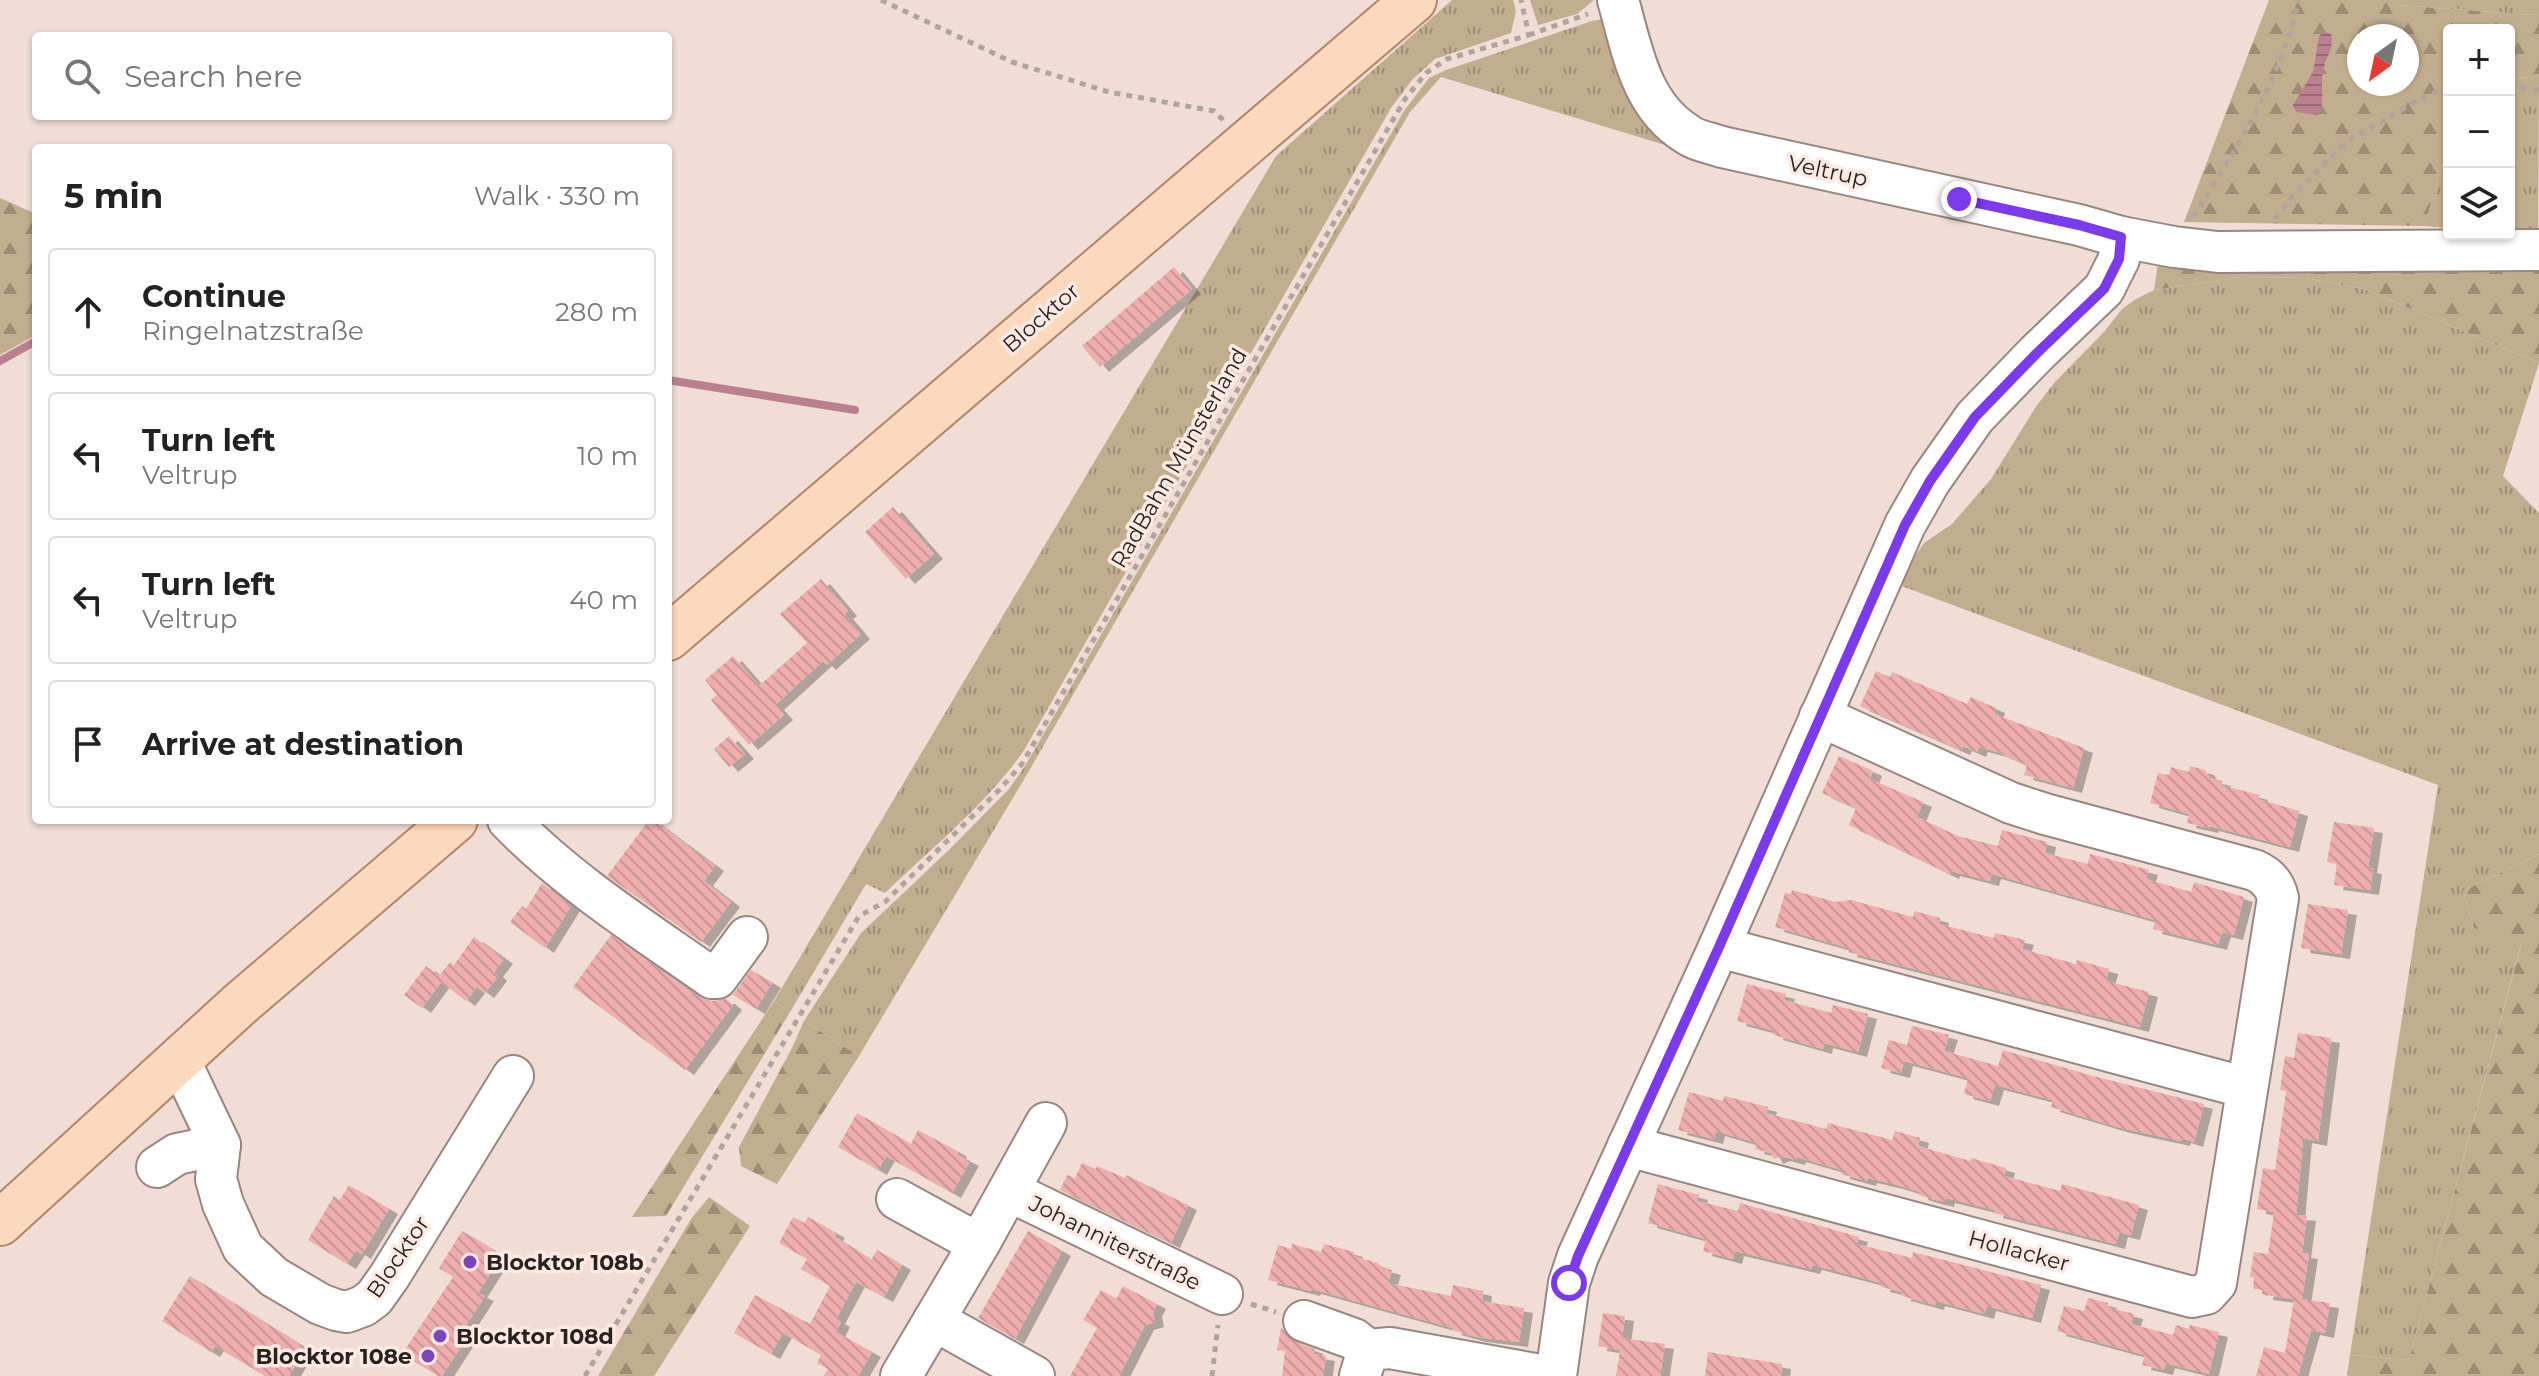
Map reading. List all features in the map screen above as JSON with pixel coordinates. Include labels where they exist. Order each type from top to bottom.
[{"type":"main road","name":"Blocktor","points":[[672,635],[1414,0]]},
{"type":"main road","points":[[0,1223],[179,1059],[450,824]]},
{"type":"street","name":"Veltrup","points":[[1618,1],[1641,81],[1660,112],[1688,135],[1722,147],[2174,247],[2250,252],[2539,250]]},
{"type":"street","points":[[1556,1376],[1569,1283],[1578,1256],[1719,947],[1905,525],[1930,481],[1975,417],[2104,289],[2119,259],[2121,237]]},
{"type":"street","name":"Hollacker","points":[[1628,1146],[2192,1297],[2206,1294],[2216,1283],[2278,898],[2267,878],[2254,870],[2011,803],[1820,716]]},
{"type":"street","points":[[512,824],[538,850],[601,899],[712,978],[717,978],[747,937]]},
{"type":"street","points":[[1719,947],[2247,1088]]},
{"type":"street","name":"Blocktor","points":[[179,1059],[220,1145],[216,1179],[223,1204],[243,1248],[274,1277],[295,1291],[328,1307],[347,1312],[374,1298],[389,1277],[513,1076]]},
{"type":"street","name":"Johanniterstraße","points":[[901,1376],[1046,1123]]},
{"type":"street","points":[[157,1167],[177,1154],[220,1145]]},
{"type":"street","name":"Johanniterstraße","points":[[1009,1191],[1222,1294]]},
{"type":"street","points":[[897,1199],[979,1244]]},
{"type":"street","points":[[934,1320],[1034,1376]]},
{"type":"street","points":[[1304,1321],[1354,1339],[1364,1363],[1390,1348],[1546,1376]]},
{"type":"path","points":[[881,0],[1012,62],[1109,92],[1214,111],[1247,141]]},
{"type":"path","points":[[1521,0],[1529,35]]},
{"type":"path","points":[[2174,247],[2270,84],[2299,0]]},
{"type":"path","name":"RadBahn Münsterland","points":[[585,1376],[859,916],[885,902],[1022,764],[1405,99],[1426,73],[1447,59],[1529,35],[1618,1]]},
{"type":"path","points":[[2515,88],[2539,90]]},
{"type":"path","points":[[2250,252],[2293,196],[2346,142],[2443,89]]},
{"type":"path","points":[[1212,1376],[1222,1294],[1304,1321]]},
{"type":"green space","points":[[1452,0],[1513,0],[1516,11],[1511,33],[1435,59],[1412,80],[1391,108],[1023,752],[975,808],[885,893],[866,884],[790,1012],[774,1001],[1276,156]]},
{"type":"green space","points":[[1530,0],[1594,0],[1577,14],[1538,25]]},
{"type":"green space","points":[[2269,0],[2400,0],[2398,5],[2539,14],[2539,75],[2515,80],[2515,24],[2443,24],[2443,164],[2424,226],[2184,222]]},
{"type":"green space","points":[[2400,0],[2539,0],[2539,14],[2397,5]]},
{"type":"green space","points":[[1608,18],[1685,151],[1441,77],[1410,112],[1026,776],[859,1056],[804,1021],[861,933],[1009,789],[1025,766],[1404,111],[1429,78]]},
{"type":"green space","points":[[2539,75],[2538,236],[2515,234],[2515,80]]},
{"type":"green space","points":[[2443,164],[2443,228],[2424,226]]},
{"type":"green space","points":[[0,198],[32,212],[32,337],[0,355]]},
{"type":"green space","points":[[2158,263],[2539,266],[2539,363],[2364,289],[2306,278],[2242,277],[2154,290]]},
{"type":"green space","points":[[2242,277],[2306,278],[2364,289],[2539,363],[2503,476],[2539,513],[2539,854],[2463,891],[2474,928],[2521,944],[2409,1360],[2350,1355],[2438,785],[1896,584],[1924,543],[1952,524],[1991,479],[2037,405],[2122,309],[2154,290]]},
{"type":"green space","points":[[2539,854],[2539,1376],[2347,1376],[2350,1355],[2409,1360],[2521,945],[2474,928],[2463,891]]},
{"type":"green space","points":[[774,1001],[790,1012],[666,1216],[632,1217]]},
{"type":"green space","points":[[804,1021],[859,1056],[777,1184],[741,1166],[739,1147]]},
{"type":"green space","points":[[709,1197],[750,1226],[654,1376],[598,1376],[691,1219]]},
{"type":"shaded area","points":[[2323,31],[2331,34],[2332,39],[2323,71],[2320,110],[2318,115],[2296,112],[2293,105],[2313,72],[2319,37]]},
{"type":"building","points":[[1174,267],[1192,289],[1100,367],[1082,346]]},
{"type":"building","points":[[893,507],[934,554],[906,579],[865,532]]},
{"type":"building","points":[[821,579],[848,611],[844,614],[861,634],[827,665],[823,661],[775,705],[784,715],[749,745],[711,700],[717,695],[705,680],[733,656],[759,686],[807,643],[780,614]]},
{"type":"building","points":[[1876,671],[1890,677],[1892,672],[1967,704],[1971,697],[1996,708],[1994,714],[2084,748],[2073,788],[2024,775],[2027,765],[1998,752],[1979,747],[1977,752],[1963,746],[1961,750],[1860,706]]},
{"type":"building","points":[[729,736],[745,754],[729,767],[714,749]]},
{"type":"building","points":[[1839,756],[1873,771],[1870,779],[1923,802],[1917,817],[1958,836],[1998,846],[2002,830],[2047,842],[2045,853],[2088,864],[2090,854],[2149,870],[2146,879],[2191,892],[2194,882],[2244,897],[2234,935],[2222,932],[2218,945],[2153,929],[2155,920],[1992,874],[1990,881],[1951,871],[1950,874],[1849,825],[1856,808],[1822,793]]},
{"type":"building","points":[[2190,766],[2205,770],[2210,778],[2222,781],[2221,785],[2259,795],[2258,799],[2299,811],[2290,847],[2187,823],[2189,814],[2150,803],[2158,773],[2169,775],[2171,767],[2189,772]]},
{"type":"building","points":[[2334,822],[2374,828],[2368,868],[2373,869],[2370,890],[2334,885],[2337,864],[2327,862]]},
{"type":"building","points":[[646,824],[658,824],[715,866],[704,881],[731,902],[701,942],[607,876]]},
{"type":"building","points":[[542,883],[571,906],[545,948],[510,922],[522,906],[526,909]]},
{"type":"building","points":[[1792,890],[1835,902],[1851,900],[1913,917],[1914,911],[1940,918],[1939,924],[1994,938],[1995,933],[2025,940],[2022,949],[2076,964],[2077,960],[2109,969],[2106,981],[2149,992],[2140,1027],[1848,952],[1849,948],[1775,927],[1785,893],[1791,894]]},
{"type":"building","points":[[2308,904],[2348,910],[2341,954],[2301,948]]},
{"type":"building","points":[[611,935],[699,997],[712,1001],[726,999],[733,1005],[685,1070],[573,987]]},
{"type":"building","points":[[474,937],[504,959],[494,972],[498,976],[485,993],[477,987],[466,1001],[441,982],[422,1008],[404,995],[426,966],[439,976],[450,962],[454,965]]},
{"type":"building","points":[[751,970],[772,983],[756,1009],[733,995]]},
{"type":"building","points":[[1747,984],[1786,994],[1784,1000],[1831,1013],[1833,1005],[1868,1014],[1858,1052],[1824,1043],[1823,1049],[1737,1021]]},
{"type":"building","points":[[1912,1026],[1949,1035],[1944,1051],[1998,1066],[2003,1050],[2204,1104],[2194,1142],[2121,1128],[2051,1107],[2053,1100],[1995,1085],[1990,1101],[1964,1094],[1968,1078],[1904,1061],[1901,1073],[1881,1068],[1889,1040],[1907,1045]]},
{"type":"building","points":[[2298,1033],[2331,1038],[2318,1141],[2303,1138],[2296,1215],[2307,1216],[2302,1253],[2309,1254],[2302,1299],[2330,1303],[2325,1333],[2311,1330],[2298,1376],[2256,1376],[2264,1347],[2285,1353],[2294,1299],[2264,1295],[2265,1290],[2253,1289],[2254,1277],[2250,1277],[2254,1252],[2268,1254],[2274,1212],[2257,1209],[2263,1168],[2275,1170],[2286,1091],[2280,1090],[2285,1056],[2294,1058]]},
{"type":"building","points":[[1689,1092],[1723,1101],[1724,1096],[1768,1107],[1766,1113],[1826,1129],[1828,1123],[1892,1140],[1895,1131],[1920,1138],[1918,1146],[2006,1168],[2004,1176],[2060,1191],[2062,1184],[2139,1205],[2131,1235],[2119,1232],[2116,1244],[1946,1198],[1945,1202],[1932,1199],[1894,1184],[1841,1174],[1842,1170],[1797,1157],[1796,1160],[1781,1156],[1774,1159],[1771,1153],[1755,1149],[1757,1143],[1716,1131],[1714,1139],[1678,1130]]},
{"type":"building","points":[[857,1113],[911,1144],[918,1130],[970,1161],[952,1193],[886,1156],[878,1170],[838,1147]]},
{"type":"building","points":[[1082,1163],[1125,1178],[1126,1175],[1188,1205],[1171,1243],[1060,1190],[1067,1175],[1075,1178]]},
{"type":"building","points":[[1658,1184],[1699,1195],[1697,1201],[1738,1211],[1740,1203],[1859,1237],[1857,1244],[1912,1258],[1913,1252],[2041,1285],[2032,1318],[1987,1306],[1985,1314],[1936,1301],[1935,1305],[1902,1296],[1903,1292],[1881,1287],[1882,1283],[1813,1265],[1811,1269],[1735,1251],[1733,1259],[1703,1251],[1706,1239],[1648,1223]]},
{"type":"building","points":[[349,1185],[389,1209],[362,1254],[356,1250],[347,1264],[308,1240],[334,1196],[340,1200]]},
{"type":"building","points":[[793,1217],[804,1223],[808,1217],[836,1233],[834,1236],[871,1260],[877,1250],[902,1265],[884,1297],[856,1282],[836,1319],[841,1322],[836,1332],[872,1352],[858,1376],[824,1376],[828,1369],[817,1363],[821,1355],[783,1333],[771,1354],[734,1333],[755,1295],[810,1324],[830,1286],[801,1269],[807,1259],[779,1243]]},
{"type":"building","points":[[462,1231],[502,1255],[478,1293],[485,1296],[460,1335],[466,1339],[442,1376],[438,1376],[402,1354],[453,1277],[439,1268]]},
{"type":"building","points":[[1028,1231],[1062,1251],[1015,1339],[978,1318]]},
{"type":"building","points":[[1292,1244],[1321,1252],[1324,1244],[1354,1252],[1353,1256],[1392,1270],[1388,1283],[1451,1296],[1453,1285],[1483,1291],[1482,1301],[1524,1308],[1519,1342],[1477,1337],[1312,1289],[1268,1280],[1278,1245],[1291,1249]]},
{"type":"building","points":[[190,1276],[306,1348],[289,1376],[265,1376],[215,1346],[211,1352],[162,1321]]},
{"type":"building","points":[[1123,1286],[1157,1304],[1153,1312],[1155,1322],[1145,1325],[1119,1376],[1070,1376],[1097,1328],[1083,1320],[1101,1290],[1116,1299]]},
{"type":"building","points":[[2088,1298],[2134,1314],[2131,1324],[2173,1335],[2176,1325],[2219,1332],[2209,1374],[2166,1363],[2164,1370],[2142,1365],[2145,1355],[2057,1331],[2064,1306],[2084,1311]]},
{"type":"building","points":[[1603,1313],[1625,1316],[1622,1338],[1665,1344],[1660,1376],[1616,1376],[1620,1350],[1598,1346]]},
{"type":"building","points":[[1281,1328],[1296,1342],[1314,1349],[1314,1354],[1326,1356],[1323,1376],[1282,1376],[1285,1351],[1277,1350]]},
{"type":"building","points":[[1708,1352],[1782,1364],[1781,1376],[1705,1376]]},
{"type":"waterway","points":[[0,361],[32,343]]},
{"type":"waterway","points":[[672,381],[855,410]]},
{"type":"place","name":"Blocktor 108b","points":[[470,1262]]},
{"type":"place","name":"Blocktor 108d","points":[[440,1336]]},
{"type":"place","name":"Blocktor 108e","points":[[428,1356]]},
{"type":"route","points":[[1569,1283],[1578,1256],[1719,947],[1905,525],[1930,481],[1975,417],[2104,289],[2119,259],[2121,237],[1959,199]]}]
